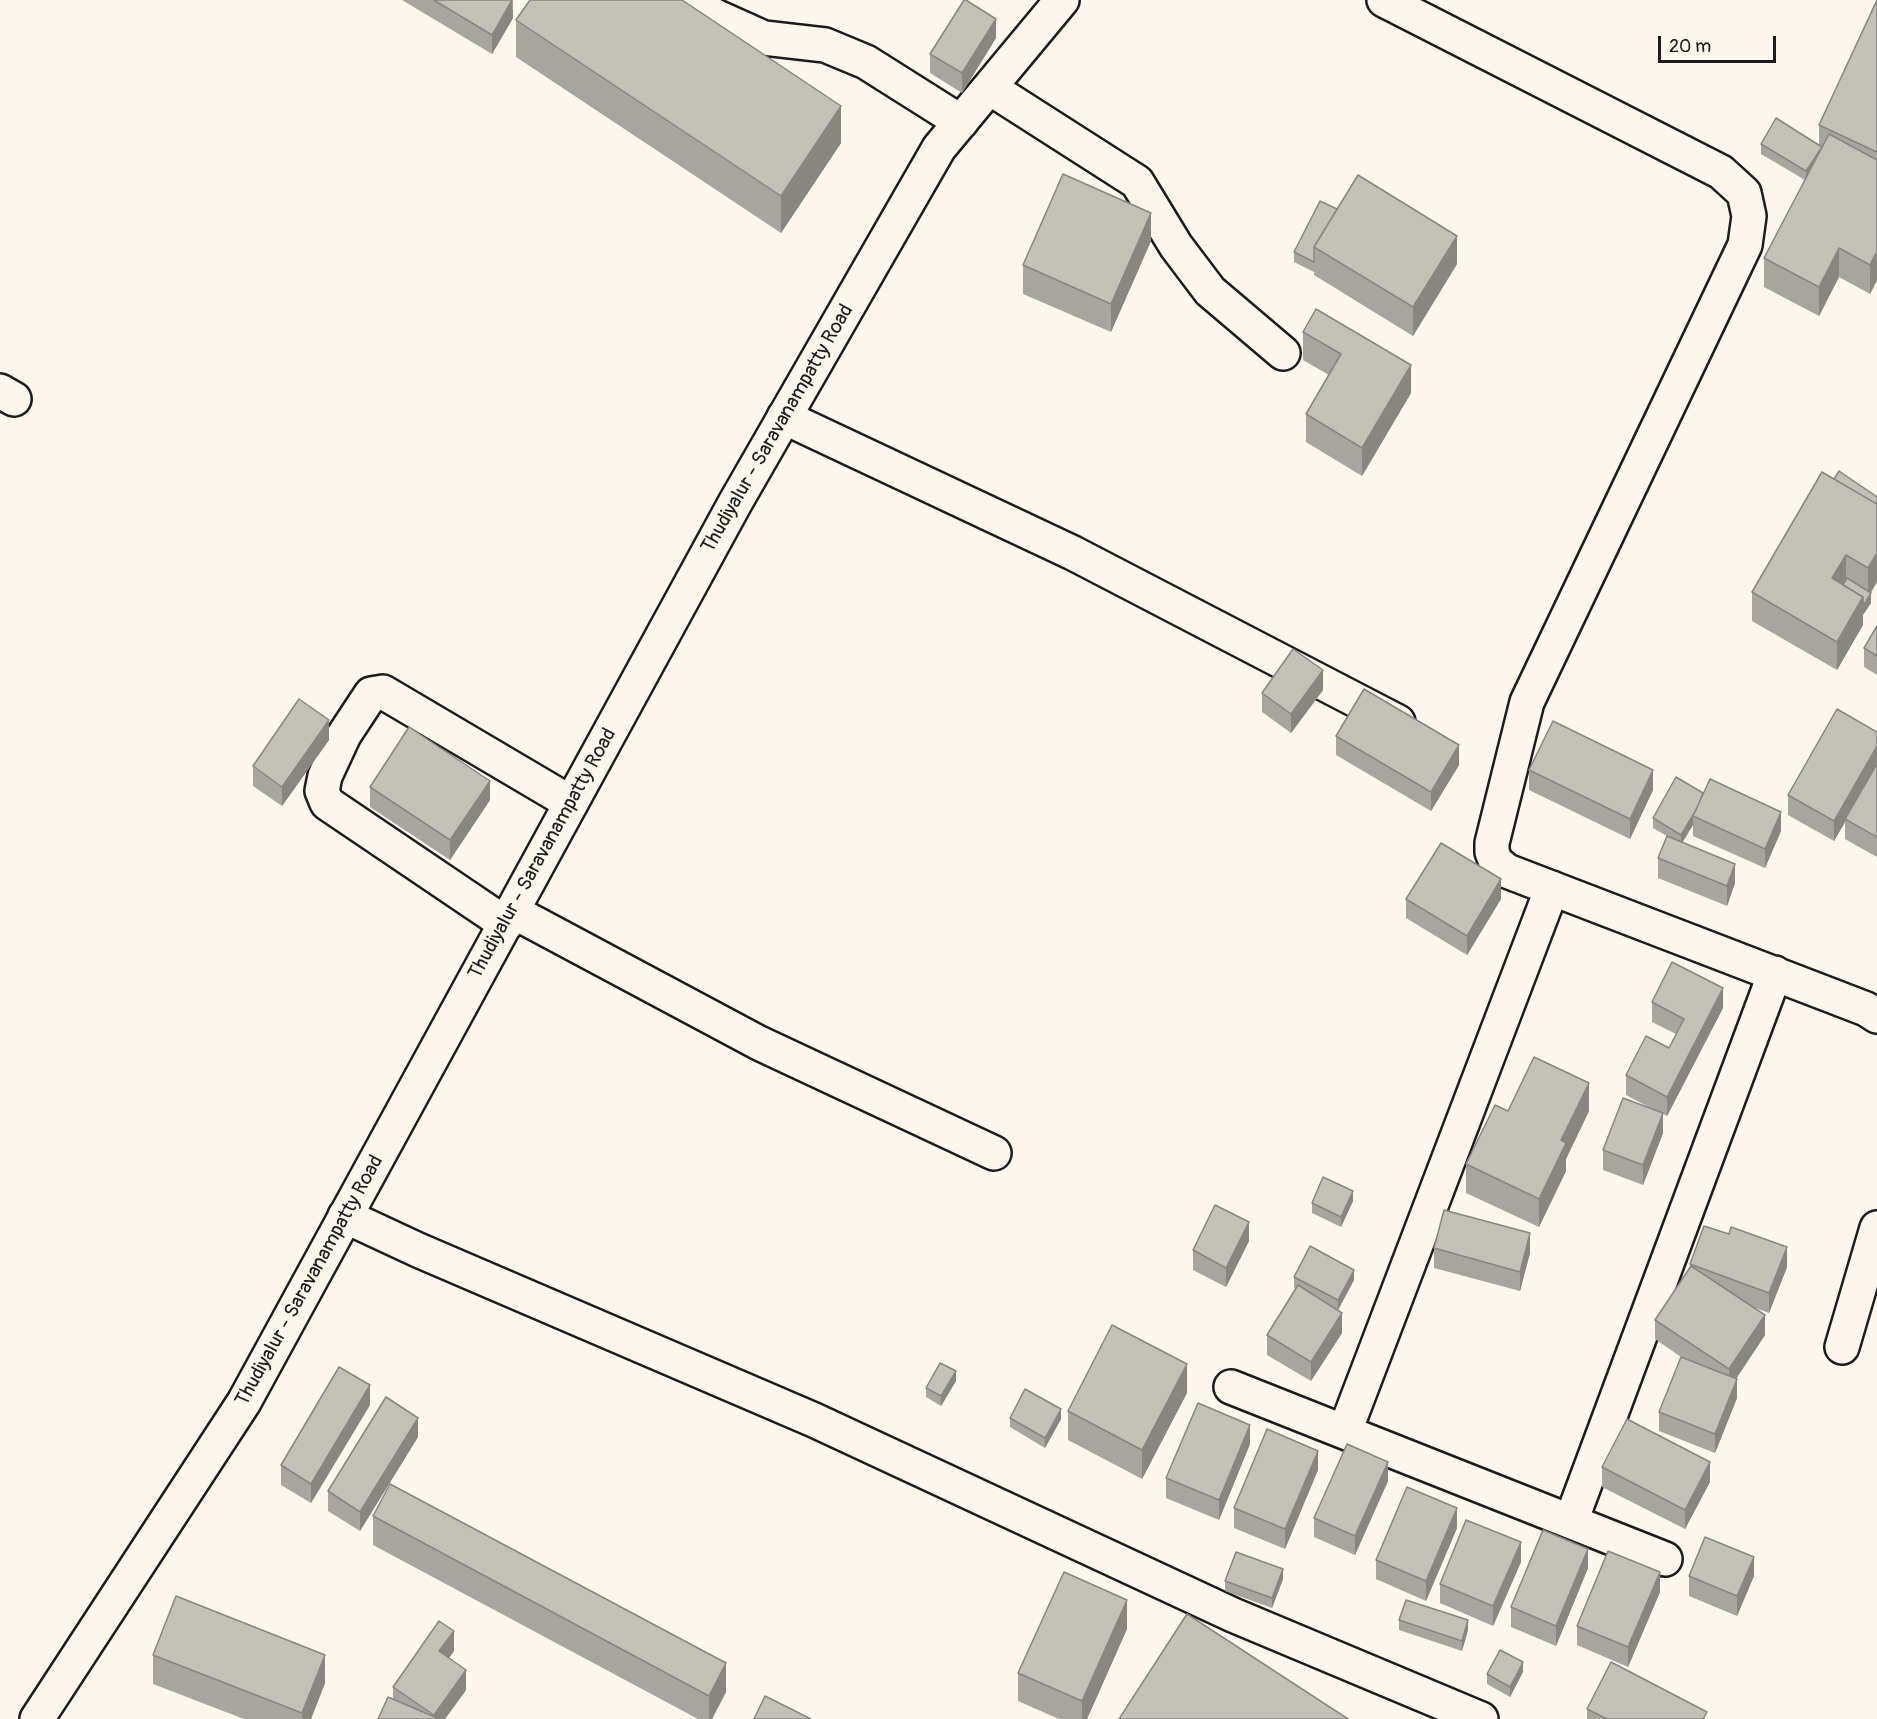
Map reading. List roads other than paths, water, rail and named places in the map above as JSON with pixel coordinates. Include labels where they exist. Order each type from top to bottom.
[{"type":"street","points":[[688,0],[715,16],[764,38],[825,45],[866,62],[961,122]]},
{"type":"street","name":"Thudiyalur - Saravanampatty Road","points":[[37,1719],[244,1402],[735,502],[939,148],[1062,0]]},
{"type":"street","points":[[1384,0],[1721,172],[1744,193],[1749,216],[1745,245],[1527,702],[1491,852],[1496,862],[1508,871],[1775,973],[1866,1009],[1877,1016]]},
{"type":"street","points":[[990,88],[1137,182],[1176,246],[1210,291],[1283,353]]},
{"type":"street","points":[[784,417],[1073,553],[1421,734]]},
{"type":"street","points":[[571,803],[383,692],[371,694],[345,735],[325,776],[322,791],[327,803],[509,917],[759,1043],[994,1153]]},
{"type":"street","points":[[1345,1431],[1552,888]]},
{"type":"street","points":[[1571,1521],[1775,973]]},
{"type":"street","points":[[345,1216],[429,1255],[814,1420],[1233,1615],[1481,1719]]},
{"type":"street","points":[[1842,1347],[1877,1228]]},
{"type":"street","points":[[1231,1387],[1665,1559]]}]
